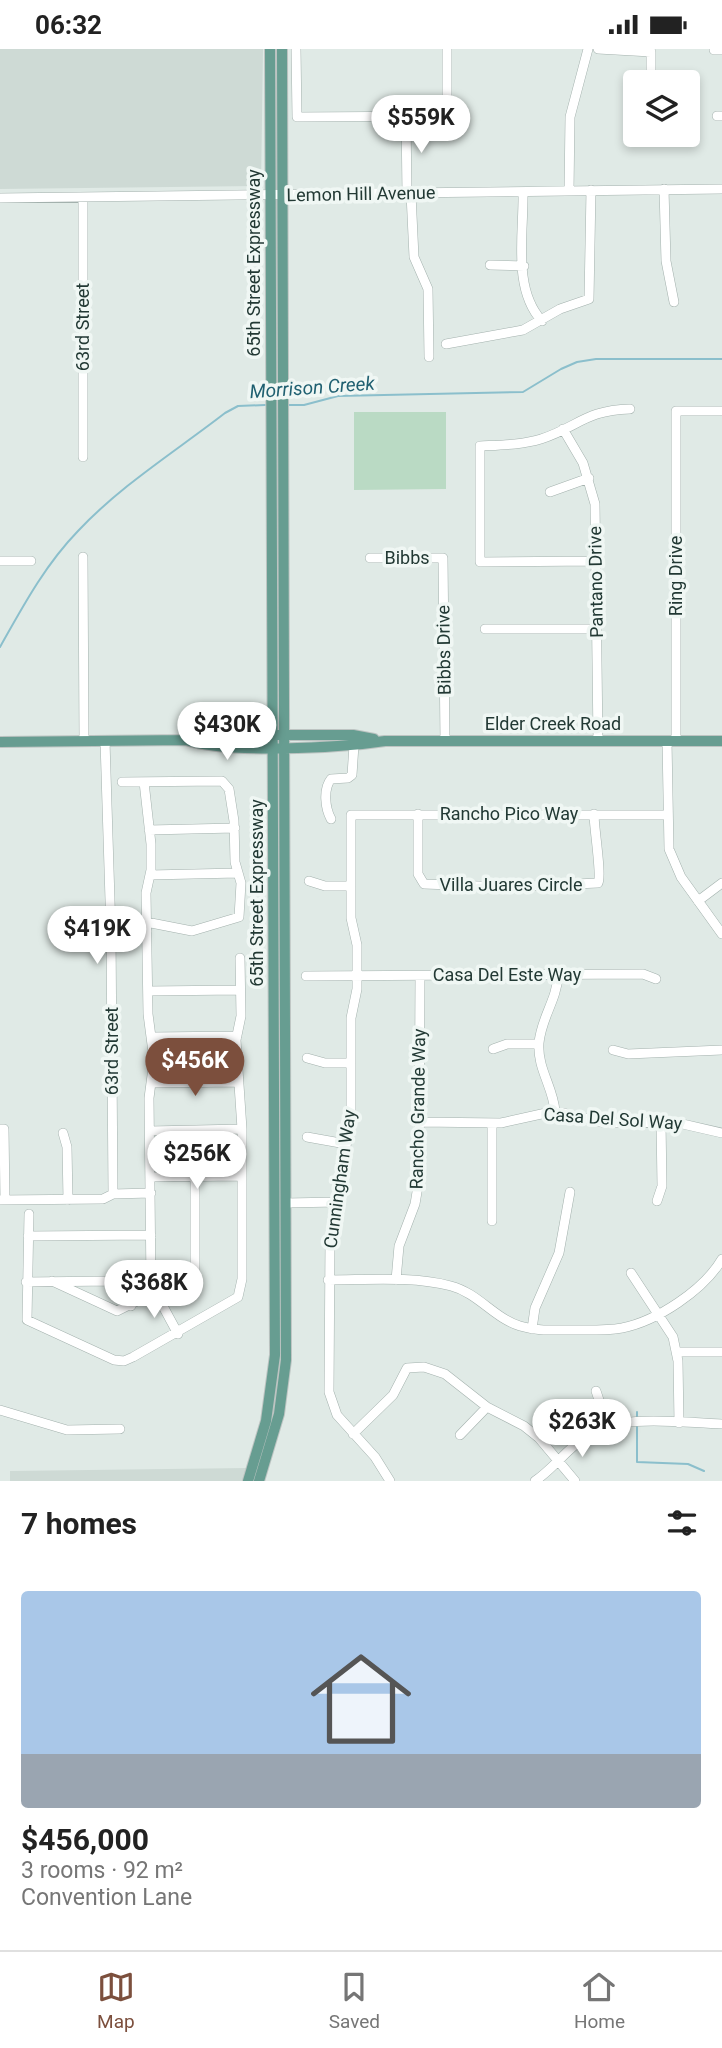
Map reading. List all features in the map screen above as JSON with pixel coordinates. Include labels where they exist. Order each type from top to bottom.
[{"type":"main road","name":"65th Street Expressway","points":[[270,49],[277,195]]},
{"type":"main road","name":"65th Street Expressway","points":[[248,1481],[266,1421],[275,1355],[279,740],[277,195],[282,49]]},
{"type":"main road","name":"Elder Creek Road","points":[[0,742],[186,740],[203,735],[354,745],[385,741],[722,741]]},
{"type":"main road","name":"Elder Creek Road","points":[[279,740],[354,735],[385,741]]},
{"type":"main road","name":"65th Street Expressway","points":[[259,1481],[279,1414],[285,1371],[286,1203],[279,740]]},
{"type":"street","points":[[296,49],[297,117],[447,116],[447,49]]},
{"type":"street","points":[[569,191],[570,117],[588,49]]},
{"type":"street","points":[[598,49],[651,52],[651,70]]},
{"type":"street","points":[[714,50],[722,50]]},
{"type":"street","points":[[406,116],[414,257],[428,289],[429,357]]},
{"type":"street","points":[[664,189],[666,261],[674,302]]},
{"type":"street","name":"Lemon Hill Avenue","points":[[0,198],[722,189]]},
{"type":"street","points":[[446,344],[523,330],[560,309],[589,299],[591,190]]},
{"type":"street","points":[[523,191],[526,298],[542,321]]},
{"type":"street","name":"63rd Street","points":[[83,197],[83,457]]},
{"type":"street","points":[[490,265],[524,265]]},
{"type":"street","points":[[596,561],[480,562],[480,446],[523,443],[563,429],[593,413],[630,409]]},
{"type":"street","name":"Ring Drive","points":[[722,411],[676,411],[672,741],[667,815],[672,859],[722,934]]},
{"type":"street","name":"Pantano Drive","points":[[563,429],[589,478],[595,504],[598,741]]},
{"type":"street","points":[[550,492],[589,478]]},
{"type":"street","points":[[83,557],[84,741]]},
{"type":"street","name":"Bibbs","points":[[370,558],[443,558]]},
{"type":"street","name":"Bibbs Drive","points":[[443,558],[445,741]]},
{"type":"street","points":[[0,561],[31,561]]},
{"type":"street","points":[[485,629],[597,629]]},
{"type":"street","name":"63rd Street","points":[[105,741],[111,932],[113,1194]]},
{"type":"street","points":[[331,819],[327,810],[327,786],[331,779],[348,778],[352,775],[354,745]]},
{"type":"street","points":[[111,932],[147,926],[192,931],[231,922],[239,916],[235,828],[229,789],[222,781],[122,782]]},
{"type":"street","points":[[144,782],[150,875],[146,893],[148,1019],[153,1037],[153,1083],[149,1098],[151,1285],[178,1334]]},
{"type":"street","name":"Villa Juares Circle","points":[[418,814],[418,874],[424,884],[506,887],[598,883],[601,875],[595,849],[594,814]]},
{"type":"street","name":"Rancho Pico Way","points":[[351,815],[667,815]]},
{"type":"street","name":"Cunningham Way","points":[[351,815],[351,886],[357,976],[351,1018],[351,1117],[330,1241],[329,1392],[333,1408],[379,1462],[390,1481]]},
{"type":"street","points":[[149,829],[235,828]]},
{"type":"street","points":[[150,875],[238,873]]},
{"type":"street","points":[[309,881],[325,886],[351,886]]},
{"type":"street","points":[[698,901],[722,883]]},
{"type":"street","points":[[29,1214],[27,1320],[114,1360],[124,1361],[133,1357],[231,1304],[242,1289],[242,1129],[237,1082],[240,958]]},
{"type":"street","name":"Casa Del Este Way","points":[[306,976],[643,974],[656,979]]},
{"type":"street","points":[[555,1111],[540,1064],[539,1044],[541,1030],[556,997],[558,975]]},
{"type":"street","name":"Rancho Grande Way","points":[[396,1280],[399,1246],[417,1194],[420,976]]},
{"type":"street","points":[[148,991],[240,990]]},
{"type":"street","points":[[153,1037],[237,1036]]},
{"type":"street","points":[[493,1049],[507,1044],[539,1044]]},
{"type":"street","points":[[613,1050],[628,1054],[722,1050]]},
{"type":"street","points":[[307,1058],[326,1063],[351,1063]]},
{"type":"street","points":[[153,1083],[237,1082]]},
{"type":"street","name":"Casa Del Sol Way","points":[[419,1122],[492,1123],[555,1111],[605,1123],[662,1122],[722,1133]]},
{"type":"street","points":[[657,1201],[662,1186],[662,1122]]},
{"type":"street","points":[[492,1123],[492,1221]]},
{"type":"street","points":[[0,1129],[4,1129],[3,1200],[103,1199],[113,1194],[150,1193]]},
{"type":"street","points":[[149,1131],[242,1129]]},
{"type":"street","points":[[63,1133],[67,1147],[68,1200]]},
{"type":"street","points":[[307,1137],[346,1145]]},
{"type":"street","points":[[150,1177],[242,1176]]},
{"type":"street","points":[[52,1281],[117,1311],[195,1272],[195,1177]]},
{"type":"street","points":[[532,1329],[535,1308],[559,1253],[570,1192]]},
{"type":"street","points":[[286,1203],[338,1202]]},
{"type":"street","points":[[28,1236],[151,1235]]},
{"type":"street","points":[[328,1280],[396,1280],[460,1289],[503,1318],[532,1329],[609,1329],[635,1324],[658,1313],[704,1282],[722,1259]]},
{"type":"street","points":[[631,1273],[673,1337],[677,1352],[679,1423]]},
{"type":"street","points":[[26,1282],[119,1282],[125,1304],[131,1306]]},
{"type":"street","points":[[677,1352],[722,1352]]},
{"type":"street","points":[[353,1434],[393,1395],[407,1368],[416,1366],[445,1374],[487,1407],[529,1430],[575,1481]]},
{"type":"street","points":[[596,1391],[608,1427]]},
{"type":"street","points":[[460,1435],[487,1407]]},
{"type":"street","points":[[0,1410],[67,1430],[120,1429]]},
{"type":"street","points":[[535,1481],[585,1437],[608,1427],[641,1423],[722,1424]]},
{"type":"shaded area","points":[[0,49],[263,49],[261,186],[0,189]]},
{"type":"shaded area","points":[[247,1468],[242,1481],[10,1481],[10,1471]]},
{"type":"green space","points":[[354,412],[446,412],[446,489],[354,490]]},
{"type":"waterway","name":"Morrison Creek","points":[[288,405],[304,405],[338,396],[523,392],[561,369],[577,362],[596,359],[722,359]]},
{"type":"waterway","name":"Morrison Creek","points":[[0,647],[45,572],[66,544],[94,515],[130,484],[225,413],[238,406],[265,405]]},
{"type":"waterway","points":[[637,1412],[637,1418]]},
{"type":"waterway","points":[[637,1427],[637,1462],[688,1464],[704,1471]]}]
